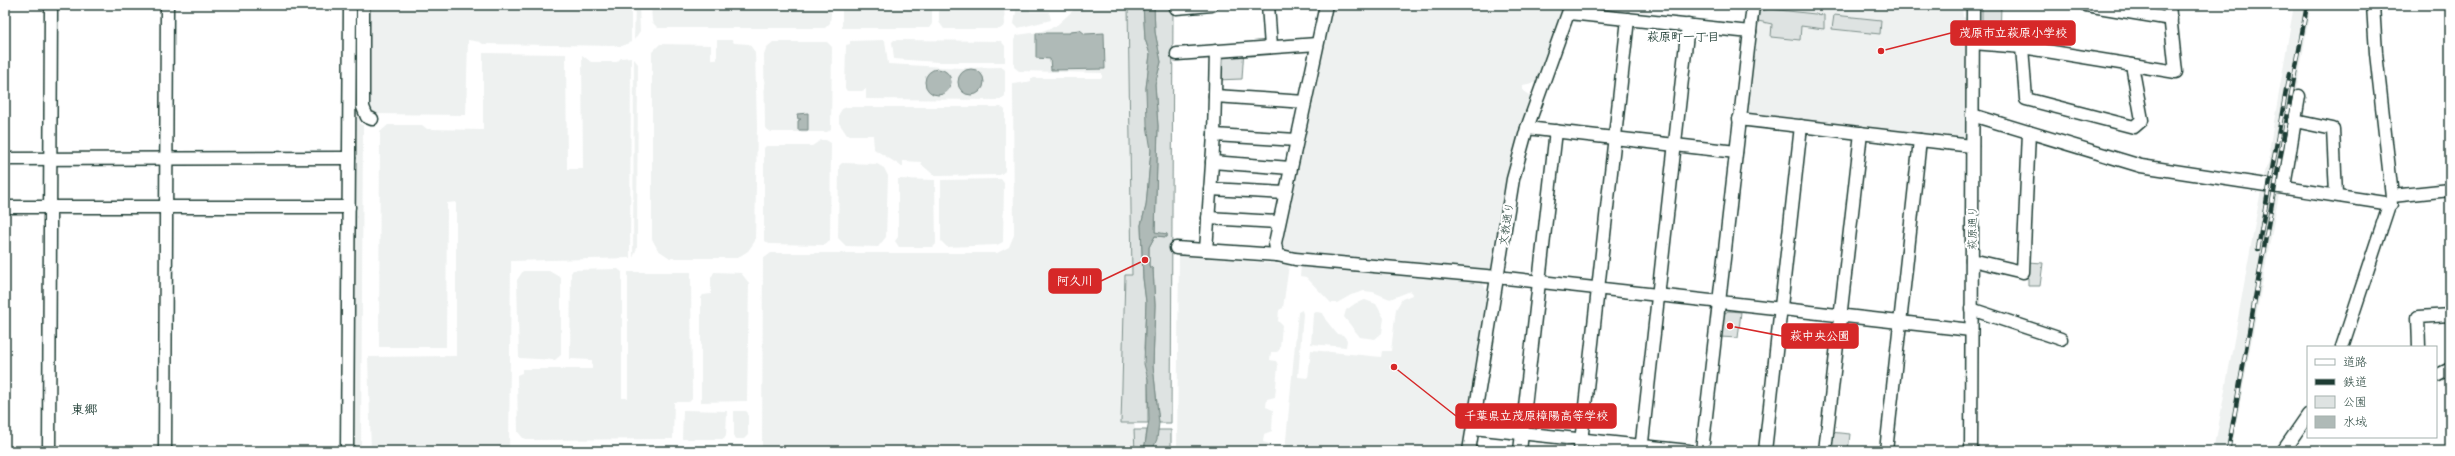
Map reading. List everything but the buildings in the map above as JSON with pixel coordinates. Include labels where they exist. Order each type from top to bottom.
[{"type":"street","points":[[49,451],[51,5]]},
{"type":"street","points":[[165,451],[167,5]]},
{"type":"street","points":[[348,451],[350,5]]},
{"type":"street","points":[[363,5],[363,107],[367,117],[372,120]]},
{"type":"street","points":[[1176,8],[1212,5]]},
{"type":"street","points":[[1268,5],[1271,47]]},
{"type":"street","points":[[1277,255],[1274,249],[1279,222],[1326,5]]},
{"type":"street","points":[[1702,451],[1753,5]]},
{"type":"street","name":"萩原通り","points":[[1971,451],[1973,5]]},
{"type":"street","points":[[2086,5],[2171,19]]},
{"type":"street","points":[[1972,43],[2022,47],[2176,72],[2169,5]]},
{"type":"street","points":[[2342,346],[2391,200],[2373,5]]},
{"type":"street","points":[[1570,9],[1628,19],[1750,32]]},
{"type":"street","name":"文教通り","points":[[1469,451],[1513,179],[1527,128],[1570,9]]},
{"type":"street","points":[[1580,451],[1628,19]]},
{"type":"street","points":[[1641,448],[1688,25]]},
{"type":"street","points":[[1177,54],[1317,44]]},
{"type":"street","points":[[2022,47],[2026,99],[2134,127],[2142,120],[2132,65]]},
{"type":"street","points":[[1206,250],[1214,135],[1216,51]]},
{"type":"street","points":[[1215,96],[1305,102]]},
{"type":"street","points":[[2284,187],[2299,96]]},
{"type":"street","points":[[1972,116],[2141,166],[2284,187],[2391,200],[2450,190]]},
{"type":"street","points":[[1739,119],[1972,146]]},
{"type":"street","points":[[2295,121],[2333,129],[2336,194]]},
{"type":"street","points":[[1765,451],[1782,309],[1801,126]]},
{"type":"street","points":[[1527,128],[1736,152]]},
{"type":"street","points":[[1520,451],[1556,131]]},
{"type":"street","points":[[1972,260],[2023,272],[2030,132]]},
{"type":"street","points":[[1825,451],[1861,133]]},
{"type":"street","points":[[1214,135],[1296,140]]},
{"type":"street","points":[[1886,451],[1902,322],[1920,140]]},
{"type":"street","points":[[5,159],[349,158]]},
{"type":"street","points":[[1212,162],[1290,168]]},
{"type":"street","points":[[1210,189],[1285,193]]},
{"type":"street","points":[[5,207],[349,207]]},
{"type":"street","points":[[1208,218],[1279,222]]},
{"type":"street","points":[[1176,248],[1277,255],[1295,259],[1497,277],[1971,330]]},
{"type":"street","points":[[1971,310],[2061,339]]},
{"type":"street","points":[[2419,346],[2418,317],[2450,316]]},
{"type":"street","points":[[2437,376],[2450,369]]},
{"type":"street","points":[[2283,451],[2307,416]]},
{"type":"street","points":[[1473,428],[1582,439],[1641,448],[1689,451]]},
{"type":"shaded area","points":[[354,5],[359,5],[360,124],[363,125],[361,451],[352,451]]},
{"type":"shaded area","points":[[365,5],[631,5],[631,42],[622,46],[483,44],[468,40],[466,115],[373,114],[365,106]]},
{"type":"shaded area","points":[[635,5],[639,5],[640,31],[634,40]]},
{"type":"shaded area","points":[[651,5],[827,5],[831,13],[830,23],[825,28],[658,28],[652,22]]},
{"type":"shaded area","points":[[842,5],[932,5],[932,24],[929,28],[842,28]]},
{"type":"shaded area","points":[[939,5],[1004,5],[1005,25],[1000,29],[944,29],[939,22]]},
{"type":"shaded area","points":[[1017,5],[1053,5],[1030,6],[1030,12],[1049,12],[1051,20],[1018,28],[1014,24]]},
{"type":"shaded area","points":[[1079,5],[1128,5],[1135,451],[762,451],[763,259],[771,253],[997,253],[1009,247],[1014,235],[1013,84],[1031,81],[1031,78],[1102,78],[1102,73],[1019,71],[1014,67],[1014,40],[1017,35],[1039,32],[1056,26]]},
{"type":"shaded area","points":[[1332,5],[1565,5],[1537,82],[1523,85],[1523,91],[1532,97],[1494,266],[1489,270],[1286,252],[1280,244]]},
{"type":"shaded area","points":[[1767,5],[1967,5],[1967,8],[1962,8],[1963,17],[1967,18],[1966,139],[1963,142],[1744,114],[1756,10],[1766,8]]},
{"type":"shaded area","points":[[2294,5],[2311,5],[2281,183],[2231,451],[2214,451],[2263,179],[2271,153],[2269,151]]},
{"type":"shaded area","points":[[717,40],[732,40],[734,43],[749,44],[755,52],[757,126],[755,241],[748,251],[737,258],[670,258],[658,250],[652,239],[652,52],[660,44],[711,45],[711,59],[717,60]]},
{"type":"shaded area","points":[[885,40],[888,64],[961,68],[1002,67],[1005,70],[1005,96],[1000,100],[866,99],[866,89],[862,91],[847,91],[845,88],[846,45],[850,44],[850,41]]},
{"type":"shaded area","points":[[894,40],[1001,41],[1005,46],[1005,62],[938,62],[894,59],[892,42]]},
{"type":"shaded area","points":[[773,42],[827,42],[832,47],[831,130],[827,132],[771,132],[765,128],[764,55],[767,47]]},
{"type":"shaded area","points":[[483,53],[566,54],[567,169],[583,169],[582,55],[591,62],[617,62],[621,58],[631,57],[630,258],[511,261],[509,451],[371,451],[368,357],[456,356],[456,202],[447,203],[446,347],[379,347],[380,132],[388,125],[422,125],[427,129],[483,130]]},
{"type":"shaded area","points":[[634,59],[638,64],[637,248],[633,258]]},
{"type":"shaded area","points":[[847,107],[1001,107],[1005,110],[1005,171],[1000,175],[935,176],[922,165],[921,162],[903,161],[903,166],[901,166],[874,149],[873,135],[847,135],[839,123],[839,114],[842,109]]},
{"type":"shaded area","points":[[821,140],[826,140],[831,143],[830,240],[825,245],[769,244],[764,240],[764,148],[766,146],[812,146]]},
{"type":"shaded area","points":[[842,163],[877,164],[884,168],[888,176],[886,237],[878,247],[846,246],[838,238],[839,166]]},
{"type":"shaded area","points":[[898,179],[935,180],[936,244],[933,247],[899,247],[895,241],[898,237]]},
{"type":"shaded area","points":[[1001,179],[1004,183],[1003,242],[997,245],[947,247],[941,241],[941,180]]},
{"type":"shaded area","points":[[1179,255],[1289,265],[1283,308],[1279,310],[1278,321],[1282,325],[1280,349],[1277,352],[1271,352],[1270,360],[1276,361],[1278,365],[1275,397],[1267,399],[1266,407],[1273,410],[1272,431],[1264,434],[1263,442],[1270,444],[1270,451],[1177,451]]},
{"type":"shaded area","points":[[1301,265],[1482,282],[1490,297],[1463,451],[1285,451],[1298,312],[1302,310],[1303,314],[1298,377],[1308,378],[1311,350],[1381,357],[1382,351],[1391,351],[1396,309],[1402,299],[1412,295],[1411,291],[1390,299],[1373,292],[1364,291],[1351,295],[1337,303],[1331,303],[1306,277],[1300,276]]},
{"type":"shaded area","points":[[618,269],[622,272],[622,398],[628,398],[628,272],[691,272],[692,399],[689,402],[674,402],[673,439],[530,440],[523,438],[518,432],[517,375],[522,373],[522,369],[592,369],[592,360],[570,359],[571,273],[573,270]]},
{"type":"shaded area","points":[[523,271],[549,271],[561,278],[561,355],[555,360],[519,358],[517,280]]},
{"type":"shaded area","points":[[714,272],[741,273],[749,283],[747,401],[701,402],[701,298],[703,295],[711,294],[711,278]]},
{"type":"shaded area","points":[[1365,300],[1376,304],[1384,318],[1382,333],[1375,339],[1360,337],[1344,317],[1346,310],[1356,303]]},
{"type":"shaded area","points":[[1316,312],[1323,313],[1325,319],[1337,334],[1343,335],[1347,340],[1346,347],[1311,344],[1313,314]]},
{"type":"shaded area","points":[[683,410],[727,411],[726,436],[724,439],[682,439]]},
{"type":"shaded area","points":[[734,411],[746,411],[748,413],[748,435],[744,439],[734,439]]},
{"type":"shaded area","points":[[615,447],[618,451],[515,451],[515,448]]},
{"type":"shaded area","points":[[633,448],[743,448],[746,451],[627,451]]},
{"type":"green space","points":[[1128,5],[1143,5],[1145,39],[1150,54],[1146,88],[1151,150],[1146,206],[1141,225],[1143,278],[1146,302],[1144,348],[1148,379],[1148,423],[1121,423],[1125,275],[1132,275]]},
{"type":"green space","points":[[1154,5],[1173,5],[1171,423],[1159,423],[1153,366],[1155,305],[1153,269],[1149,266],[1149,247],[1155,236],[1167,237],[1167,234],[1155,233],[1158,126],[1155,84],[1161,62],[1155,32]]},
{"type":"green space","points":[[1982,5],[2001,5],[2000,40],[1985,39],[1982,35]]},
{"type":"green space","points":[[1770,9],[1824,15],[1824,29],[1801,26],[1800,40],[1771,37],[1772,24],[1758,21],[1759,11]]},
{"type":"green space","points":[[1834,15],[1881,20],[1880,34],[1832,29]]},
{"type":"green space","points":[[1244,48],[1242,79],[1216,80],[1218,49]]},
{"type":"green space","points":[[2028,262],[2043,263],[2040,286],[2028,286]]},
{"type":"green space","points":[[1728,311],[1741,312],[1738,338],[1720,337],[1722,315]]},
{"type":"green space","points":[[1134,430],[1147,430],[1144,451],[1135,451]]},
{"type":"green space","points":[[1158,430],[1171,430],[1171,451],[1152,451]]},
{"type":"green space","points":[[1830,432],[1850,434],[1848,451],[1828,451]]},
{"type":"water","points":[[1143,5],[1154,5],[1155,32],[1161,62],[1155,84],[1158,126],[1155,232],[1167,234],[1167,237],[1155,236],[1149,247],[1149,266],[1153,269],[1155,305],[1153,366],[1159,423],[1157,439],[1152,451],[1144,451],[1149,420],[1148,379],[1144,364],[1146,302],[1143,278],[1141,225],[1146,206],[1151,150],[1147,125],[1146,88],[1150,54],[1145,39]]},
{"type":"water","points":[[1080,30],[1085,34],[1104,33],[1105,69],[1051,70],[1050,59],[1036,58],[1036,33],[1070,33],[1070,31]]},
{"type":"water","points":[[938,69],[947,73],[951,82],[947,91],[938,95],[929,91],[925,82],[929,73]]},
{"type":"water","points":[[971,69],[980,73],[984,82],[980,91],[971,95],[962,91],[958,82],[962,73]]},
{"type":"water","points":[[808,113],[808,130],[798,130],[798,121],[801,119],[798,119],[797,114]]},
{"type":"railway","points":[[2228,451],[2307,5]]},
{"type":"railway","points":[[2258,249],[2289,74]]},
{"type":"place","name":"茂原市立萩原小学校","points":[[1881,51]]},
{"type":"place","name":"阿久川","points":[[1145,260]]},
{"type":"place","name":"萩中央公園","points":[[1730,326]]},
{"type":"place","name":"千葉県立茂原樟陽高等学校","points":[[1394,367]]},
{"type":"district","name":"萩原町一丁目","points":[[1683,37]]},
{"type":"district","name":"東郷","points":[[84,409]]}]
